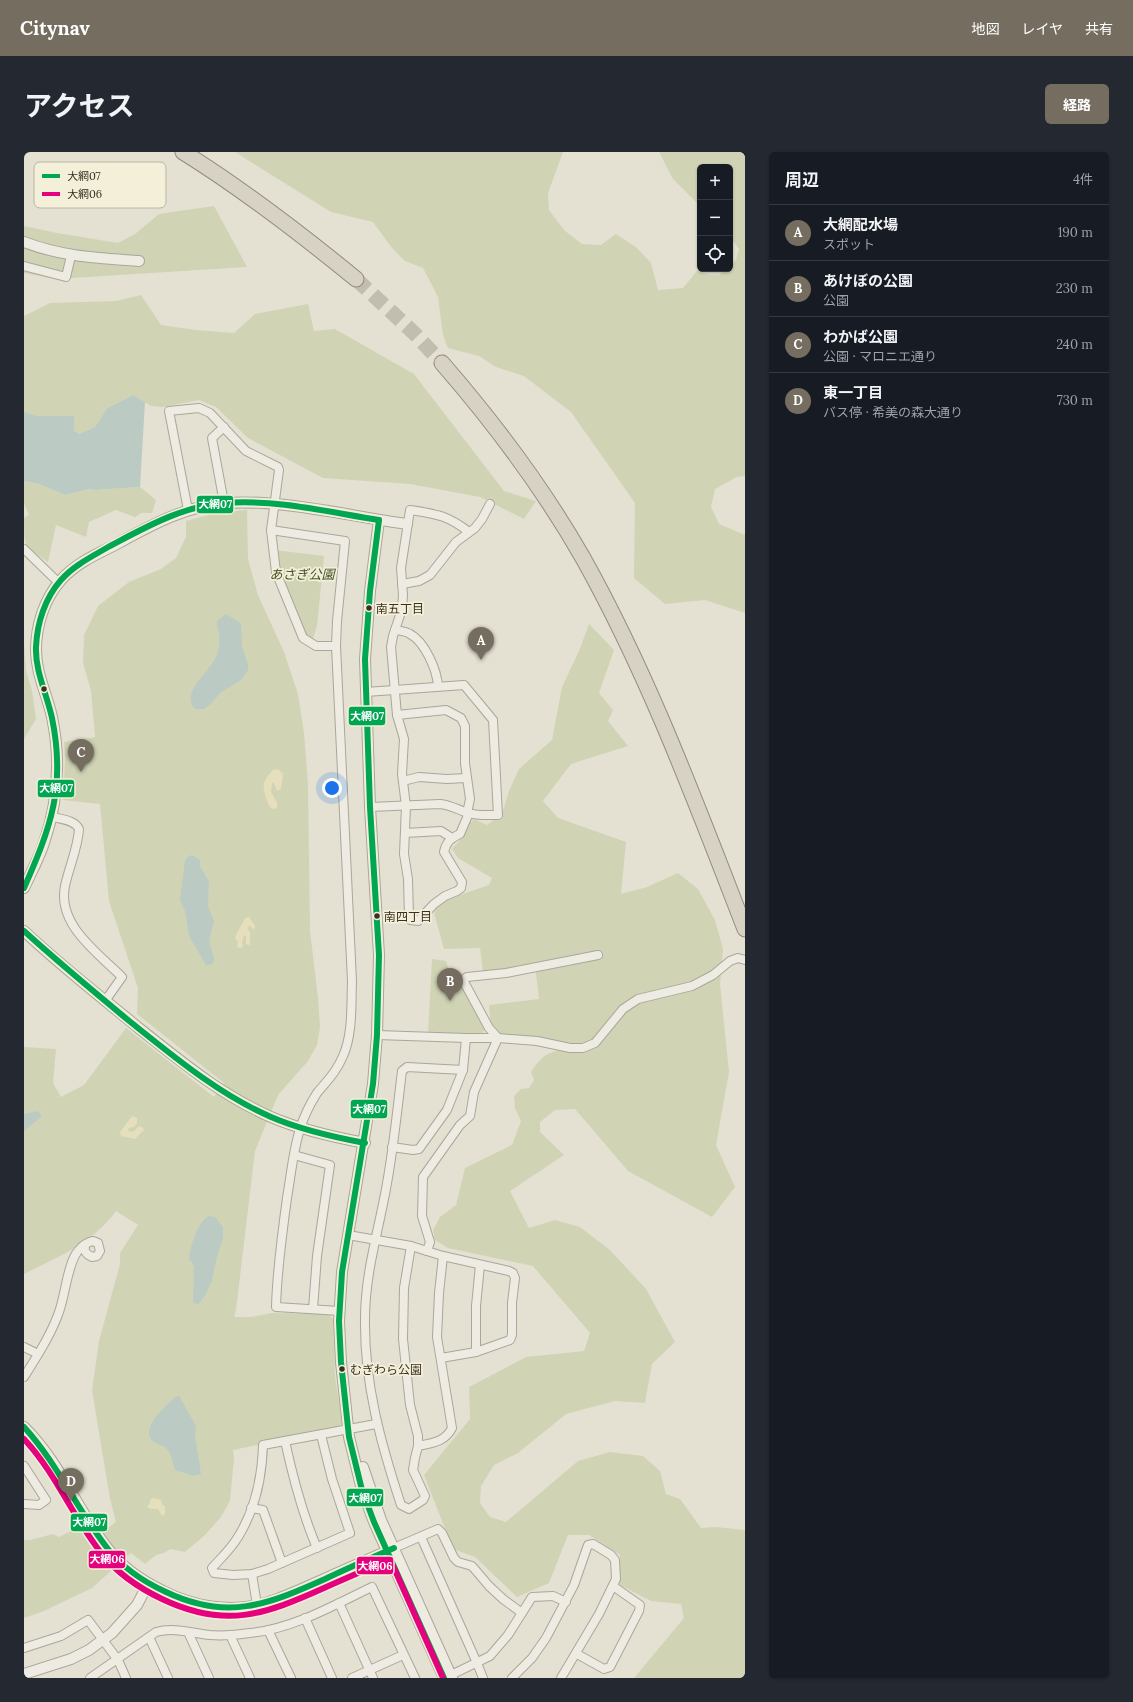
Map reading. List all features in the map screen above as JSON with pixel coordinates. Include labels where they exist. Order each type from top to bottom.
[{"type":"highway","points":[[183,152],[259,204],[356,279]]},
{"type":"highway","points":[[442,363],[500,432],[528,471],[578,550],[608,604],[640,670],[678,759],[745,929]]},
{"type":"street","points":[[24,242],[59,254],[71,256],[139,261]]},
{"type":"street","points":[[24,266],[66,277],[71,256]]},
{"type":"street","points":[[188,510],[169,411],[199,408],[210,413],[246,451],[278,467],[279,470],[273,504],[271,530],[276,572],[303,638],[316,646],[336,646]]},
{"type":"street","points":[[224,427],[212,438],[224,503]]},
{"type":"street","points":[[24,888],[44,845],[52,817],[58,783],[56,739],[48,702],[39,677],[36,663],[36,648],[40,618],[59,583],[82,562],[163,519],[188,510],[224,503],[273,504],[407,524]]},
{"type":"street","points":[[402,584],[419,581],[430,575],[456,542],[475,528],[490,504]]},
{"type":"street","points":[[397,715],[446,710],[461,718],[465,726],[465,763],[470,799],[468,813],[460,834],[452,838],[445,846],[444,852],[462,882],[461,888],[434,904],[418,921],[410,920],[409,917],[408,879],[404,854],[406,806],[402,762],[404,739],[397,715],[396,689],[391,647],[402,609],[403,595],[401,568],[410,510],[439,514],[454,521],[469,532]]},
{"type":"street","points":[[379,520],[367,630],[366,692],[370,807],[378,955],[377,1035],[374,1084],[342,1272],[340,1311],[341,1362],[350,1430],[349,1437],[362,1490],[449,1677],[490,1656],[508,1635],[532,1597],[553,1596],[566,1602]]},
{"type":"street","points":[[271,530],[345,541],[336,646],[352,981],[348,1043],[344,1056],[330,1079],[309,1105],[300,1128],[294,1155],[280,1249],[276,1307],[340,1311]]},
{"type":"street","points":[[24,549],[59,583]]},
{"type":"street","points":[[395,630],[411,634],[418,641],[434,667],[438,686]]},
{"type":"street","points":[[366,692],[464,685],[493,720],[498,815],[480,816],[468,813],[451,805],[440,804],[370,807]]},
{"type":"street","points":[[403,781],[419,778],[467,778]]},
{"type":"street","points":[[52,817],[72,822],[77,825],[79,829],[65,889],[65,911],[77,932],[122,977],[105,1001]]},
{"type":"street","points":[[405,833],[440,831],[452,838]]},
{"type":"street","points":[[24,931],[105,1001],[213,1086],[271,1117],[300,1128],[315,1133],[365,1142]]},
{"type":"street","points":[[498,1038],[489,1028],[463,980],[467,977],[506,973],[598,955]]},
{"type":"street","points":[[377,1035],[498,1038],[537,1042],[570,1048],[583,1048],[595,1043],[623,1009],[638,999],[692,986],[713,975],[730,961],[738,958],[745,960]]},
{"type":"street","points":[[392,1147],[413,1150],[419,1149],[447,1110],[463,1070],[466,1038]]},
{"type":"street","points":[[427,1251],[430,1242],[422,1216],[423,1177],[460,1125],[470,1116],[474,1092],[498,1038]]},
{"type":"street","points":[[410,1246],[404,1288],[403,1339],[410,1404],[418,1436],[418,1446],[413,1470],[425,1496],[423,1500],[408,1509],[401,1505],[376,1424],[366,1352],[365,1318],[368,1278],[385,1193],[402,1071],[407,1067],[463,1070]]},
{"type":"street","points":[[294,1155],[330,1165],[317,1256],[313,1310]]},
{"type":"street","points":[[348,1235],[410,1246],[443,1256],[509,1271],[513,1274],[515,1278],[512,1303],[512,1335],[510,1340],[476,1352],[441,1358]]},
{"type":"street","points":[[24,1377],[38,1354],[58,1315],[73,1260],[78,1251],[88,1242],[93,1241],[98,1243],[100,1246],[100,1251],[97,1256],[92,1257],[78,1251]]},
{"type":"street","points":[[85,1245],[84,1250],[86,1254]]},
{"type":"street","points":[[418,1446],[439,1442],[449,1433],[452,1428],[437,1337],[439,1293],[443,1256]]},
{"type":"street","points":[[476,1352],[476,1306],[480,1265]]},
{"type":"street","points":[[24,1347],[38,1354]]},
{"type":"street","points":[[321,1435],[332,1479],[350,1533],[282,1563],[252,1574],[223,1575],[214,1573],[212,1568],[230,1549],[238,1537],[251,1508],[261,1474],[263,1445],[376,1424]]},
{"type":"street","points":[[24,1427],[45,1450],[108,1550],[125,1567],[148,1584],[171,1596],[201,1605],[228,1607],[257,1605],[288,1595],[438,1529],[442,1533],[454,1558],[458,1562],[472,1566],[494,1591],[522,1613]]},
{"type":"street","points":[[285,1441],[300,1502],[317,1548]]},
{"type":"street","points":[[24,1466],[46,1500],[39,1505],[24,1504]]},
{"type":"street","points":[[251,1508],[263,1510],[282,1563]]},
{"type":"street","points":[[421,1536],[483,1678]]},
{"type":"street","points":[[512,1678],[532,1658],[566,1602],[574,1585],[588,1545],[593,1544],[611,1555],[615,1560],[616,1579],[599,1614],[561,1678]]},
{"type":"street","points":[[252,1574],[257,1605]]},
{"type":"street","points":[[24,1674],[71,1659],[89,1650],[103,1640],[112,1633],[137,1605],[148,1584]]},
{"type":"street","points":[[576,1654],[604,1669],[610,1667],[639,1611],[640,1605],[613,1586]]},
{"type":"street","points":[[90,1678],[118,1660],[156,1632],[167,1629],[212,1635],[230,1635],[268,1630],[304,1618],[372,1587],[415,1678]]},
{"type":"street","points":[[339,1603],[371,1674]]},
{"type":"street","points":[[304,1618],[332,1678]]},
{"type":"street","points":[[24,1648],[61,1636],[88,1620],[118,1660],[126,1678]]},
{"type":"street","points":[[268,1630],[291,1678]]},
{"type":"street","points":[[188,1632],[209,1678]]},
{"type":"street","points":[[230,1635],[250,1678]]},
{"type":"street","points":[[149,1637],[168,1678]]},
{"type":"street","points":[[352,1678],[371,1674],[404,1655]]},
{"type":"green space","points":[[235,152],[563,152],[548,193],[549,210],[564,230],[582,244],[601,245],[616,234],[637,248],[651,263],[658,290],[683,288],[697,271],[710,275],[719,275],[722,272],[733,272],[733,262],[736,260],[739,249],[733,241],[733,164],[697,164],[697,203],[673,179],[659,152],[745,152],[745,476],[737,477],[715,489],[711,507],[719,524],[745,535],[745,613],[705,600],[665,604],[634,578],[635,503],[571,412],[524,376],[496,367],[479,356],[448,348],[443,335],[438,297],[423,268],[405,261],[392,248],[373,222],[331,212]]},
{"type":"green space","points":[[214,206],[247,267],[56,279],[24,273],[24,226],[118,243],[135,234],[159,214]]},
{"type":"green space","points":[[141,295],[161,325],[234,333],[255,314],[308,304],[314,331],[335,329],[414,374],[504,491],[536,501],[524,519],[480,497],[410,484],[323,478],[248,438],[216,407],[199,400],[163,407],[151,406],[133,395],[107,408],[95,427],[79,434],[74,430],[74,416],[37,416],[24,412],[24,316],[50,303],[116,301]]},
{"type":"green space","points":[[24,481],[39,484],[65,495],[90,489],[140,487],[156,500],[152,513],[141,513],[135,517],[116,510],[89,522],[86,537],[56,525],[48,562],[30,549],[25,541],[24,518],[29,515],[24,503]]},
{"type":"green space","points":[[247,510],[248,559],[258,595],[284,652],[298,694],[304,733],[308,784],[310,931],[320,1027],[317,1045],[308,1061],[278,1095],[255,1151],[234,1317],[251,1317],[272,1313],[328,1314],[333,1319],[335,1376],[342,1423],[339,1428],[233,1450],[234,1458],[230,1501],[221,1517],[205,1535],[185,1552],[170,1549],[164,1553],[156,1555],[145,1564],[131,1553],[92,1588],[44,1611],[24,1618],[24,1540],[30,1540],[53,1534],[59,1537],[81,1526],[90,1540],[116,1522],[110,1499],[92,1390],[99,1341],[120,1264],[120,1253],[138,1225],[116,1211],[97,1232],[86,1241],[24,1274],[24,1047],[56,1049],[53,1083],[61,1097],[84,1085],[126,1028],[214,1097],[224,1083],[137,1014],[138,988],[109,901],[100,804],[63,800],[65,760],[64,742],[95,737],[91,691],[83,663],[84,635],[98,606],[129,582],[161,569],[176,558],[186,537],[186,521],[216,513]]},
{"type":"green space","name":"あさぎ公園","points":[[275,550],[324,556],[317,626],[312,642],[308,639],[304,632],[280,572]]},
{"type":"green space","points":[[589,624],[614,650],[599,693],[613,710],[608,721],[628,746],[571,764],[543,801],[558,818],[626,842],[621,894],[647,887],[678,873],[698,889],[715,920],[723,949],[720,984],[729,1072],[716,1145],[735,1187],[712,1217],[628,1171],[575,1109],[555,1110],[540,1122],[540,1132],[564,1155],[510,1191],[529,1228],[555,1220],[580,1227],[610,1250],[646,1289],[675,1342],[652,1364],[645,1403],[615,1401],[566,1414],[518,1453],[494,1465],[481,1486],[480,1503],[490,1517],[506,1522],[578,1461],[610,1452],[643,1456],[660,1471],[666,1494],[680,1499],[701,1528],[716,1527],[745,1530],[745,1678],[634,1678],[684,1618],[681,1604],[651,1601],[620,1585],[620,1555],[589,1535],[568,1535],[549,1583],[517,1597],[475,1557],[453,1549],[424,1475],[470,1419],[469,1387],[526,1357],[584,1351],[590,1333],[533,1266],[448,1248],[435,1240],[433,1230],[440,1217],[456,1205],[465,1168],[512,1145],[521,1121],[515,1108],[514,1096],[521,1089],[529,1088],[534,1080],[531,1072],[536,1065],[544,1056],[559,1050],[574,1048],[503,1037],[491,1026],[489,1005],[539,999],[535,965],[483,972],[480,948],[444,949],[434,913],[438,905],[448,899],[489,885],[492,878],[458,858],[452,849],[461,839],[474,819],[487,825],[502,814],[509,791],[519,769],[552,740],[562,687],[579,651]]},
{"type":"green space","points":[[24,641],[26,671],[32,691],[36,719],[24,739]]},
{"type":"green space","points":[[432,959],[446,961],[453,982],[459,982],[483,1026],[484,1030],[481,1036],[428,1034]]},
{"type":"sand","points":[[278,769],[283,774],[281,789],[277,791],[274,783],[272,783],[271,792],[277,803],[277,808],[272,809],[266,797],[264,783],[273,770]]},
{"type":"sand","points":[[249,917],[255,926],[254,930],[249,925],[248,928],[250,933],[250,945],[246,944],[246,936],[244,935],[242,942],[243,946],[241,948],[237,947],[238,942],[235,938],[237,932],[245,918]]},
{"type":"sand","points":[[132,1116],[137,1118],[137,1123],[134,1127],[129,1128],[128,1131],[133,1132],[139,1126],[144,1130],[135,1139],[121,1136],[120,1132]]},
{"type":"sand","points":[[153,1498],[161,1500],[162,1505],[165,1506],[165,1514],[162,1516],[158,1509],[151,1509],[147,1507],[150,1500]]},
{"type":"shaded area","points":[[133,395],[145,402],[140,487],[90,489],[65,495],[39,484],[24,481],[24,412],[37,416],[74,416],[74,430],[79,434],[95,427],[107,408]]},
{"type":"shaded area","points":[[226,614],[238,621],[241,625],[242,647],[248,664],[248,670],[241,680],[220,693],[211,704],[204,709],[195,709],[191,702],[191,695],[198,681],[210,667],[217,654],[219,647],[219,634],[217,621]]},
{"type":"shaded area","points":[[192,855],[200,860],[200,867],[209,881],[208,906],[214,921],[209,941],[214,958],[213,964],[206,965],[189,936],[185,911],[180,900],[185,860]]},
{"type":"shaded area","points":[[38,1111],[42,1116],[24,1131],[24,1114]]},
{"type":"shaded area","points":[[210,1216],[215,1217],[223,1227],[223,1238],[212,1280],[206,1294],[198,1305],[193,1302],[194,1266],[189,1259],[195,1234],[202,1222]]},
{"type":"shaded area","points":[[179,1396],[196,1426],[195,1435],[201,1474],[193,1476],[175,1470],[171,1456],[166,1448],[153,1441],[150,1436],[149,1430],[151,1424],[160,1411],[175,1397]]},
{"type":"tunnel","points":[[356,279],[414,333],[442,363]]},
{"type":"transit line","name":"大網07","points":[[24,888],[42,845],[53,806],[56,786],[56,742],[50,709],[37,665],[36,647],[38,629],[43,611],[50,595],[61,580],[90,557],[151,525],[179,513],[209,505],[243,502],[263,503],[321,510],[379,520]]},
{"type":"transit line","name":"大網07","points":[[379,520],[370,591],[365,659],[370,807],[379,955],[377,1035],[373,1084],[342,1272],[339,1321],[341,1362],[349,1437],[362,1490],[374,1522],[444,1678]]},
{"type":"transit line","name":"大網07","points":[[24,931],[128,1020],[214,1086],[251,1108],[294,1126],[329,1136],[365,1143]]},
{"type":"transit line","name":"大網07","points":[[24,1427],[47,1456],[97,1534],[114,1556],[127,1568],[150,1584],[188,1601],[208,1606],[228,1607],[247,1606],[265,1602],[304,1588],[394,1548]]},
{"type":"transit line","name":"大網06","points":[[24,1439],[46,1466],[82,1526],[108,1561],[122,1574],[145,1590],[162,1599],[185,1608],[205,1614],[225,1616],[244,1615],[263,1611],[302,1597],[390,1559],[443,1678]]},
{"type":"place","name":"南五丁目","points":[[369,608]]},
{"type":"place","name":"大網配水場","points":[[481,660]]},
{"type":"place","name":"わかば公園","points":[[81,772]]},
{"type":"place","name":"南四丁目","points":[[377,916]]},
{"type":"place","name":"あけぼの公園","points":[[450,1001]]},
{"type":"place","name":"むぎわら公園","points":[[342,1369]]},
{"type":"place","name":"東一丁目","points":[[71,1501]]}]
